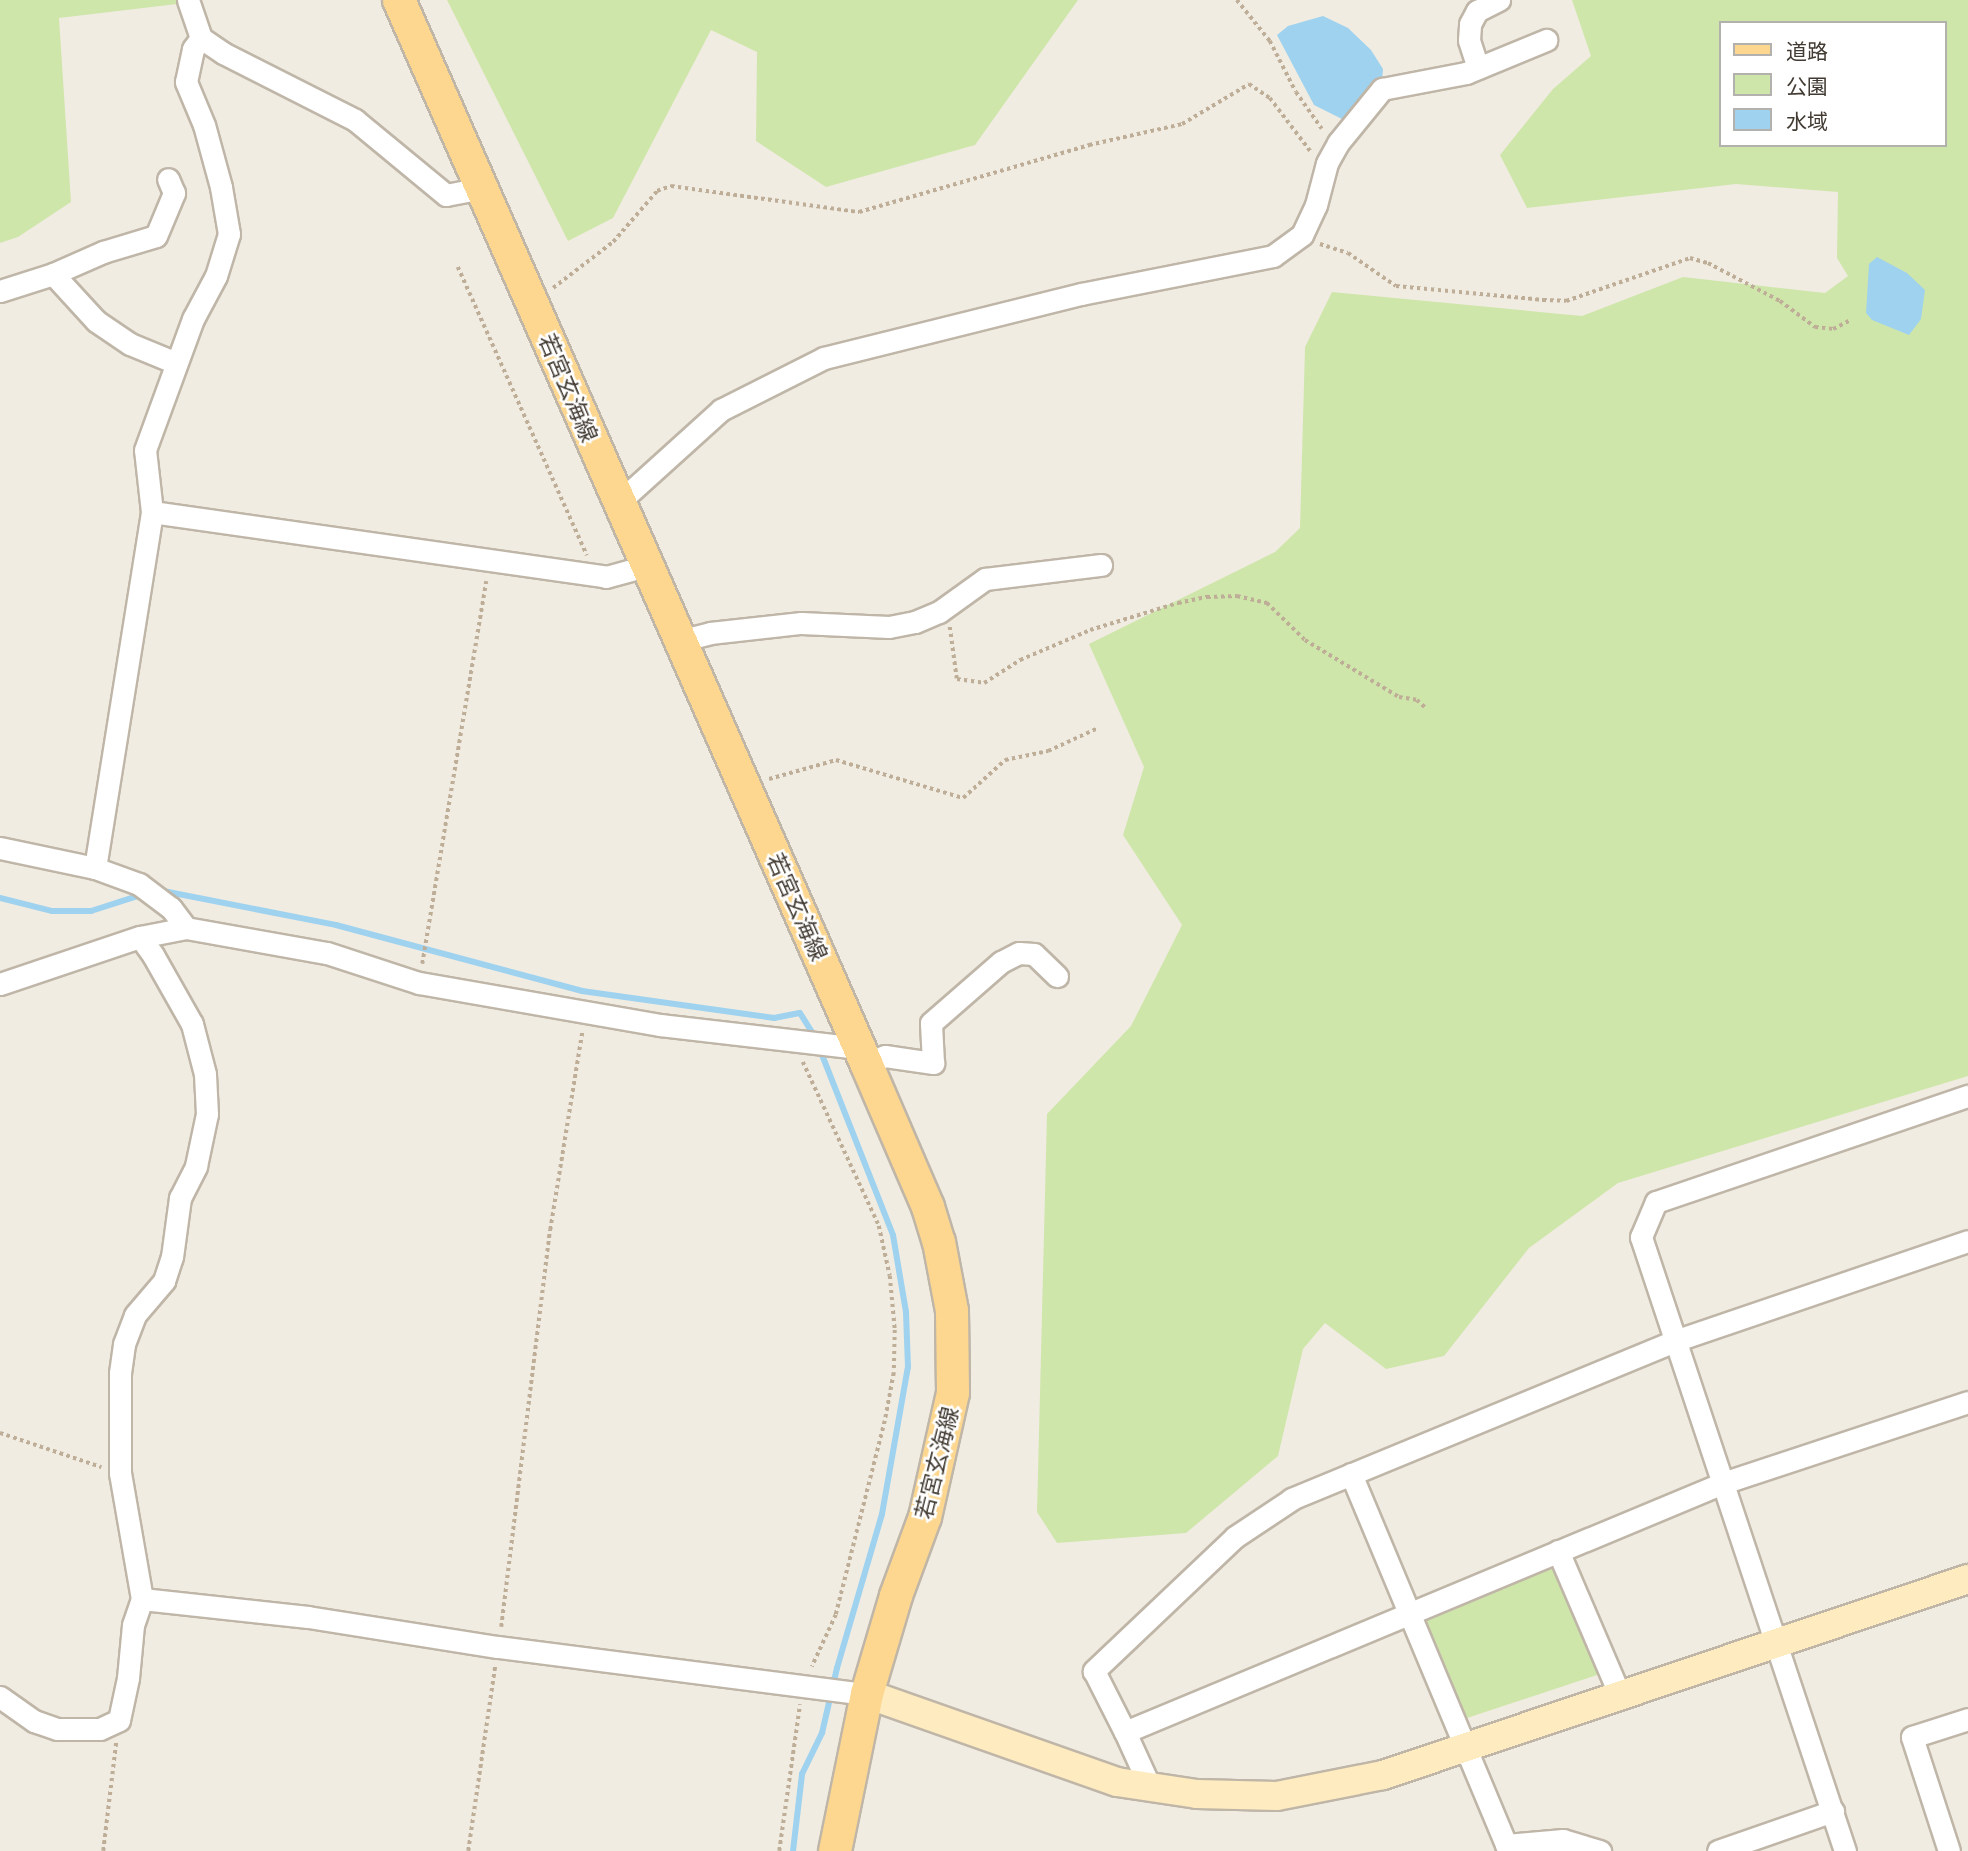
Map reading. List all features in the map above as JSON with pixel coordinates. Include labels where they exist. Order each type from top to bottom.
[{"type":"main road","name":"若宮玄海線","points":[[399,0],[928,1207],[947,1280],[954,1345],[953,1393],[945,1438],[925,1517],[896,1596],[867,1695],[835,1851]]},
{"type":"street","points":[[188,0],[201,38],[223,53],[355,120],[446,195],[481,188]]},
{"type":"street","points":[[1478,68],[1469,40],[1470,24],[1477,11],[1499,0]]},
{"type":"street","points":[[95,869],[119,730],[140,572],[152,512],[145,450],[193,319],[216,276],[229,234],[211,150],[186,82],[193,49],[201,38]]},
{"type":"street","points":[[618,503],[721,410],[824,358],[1081,294],[1273,256],[1302,235],[1316,205],[1331,156],[1352,122],[1382,89],[1478,68],[1546,40]]},
{"type":"street","points":[[0,291],[53,274],[103,252],[156,236],[174,193],[168,179]]},
{"type":"street","points":[[53,274],[96,321],[130,344],[176,363]]},
{"type":"street","points":[[152,512],[606,578],[646,566]]},
{"type":"street","points":[[678,641],[710,633],[801,623],[889,627],[915,622],[939,612],[985,579],[1101,565]]},
{"type":"street","points":[[0,848],[95,869],[139,884],[171,908],[186,928]]},
{"type":"street","points":[[0,984],[140,937],[186,928],[327,953],[419,983],[660,1025],[933,1063],[931,1023],[1001,962],[1019,953],[1034,954],[1057,976]]},
{"type":"street","points":[[0,1697],[34,1721],[57,1729],[100,1729],[119,1720],[128,1678],[133,1625],[142,1599],[120,1474],[120,1373],[124,1344],[135,1315],[164,1281],[172,1257],[180,1198],[196,1166],[207,1114],[205,1074],[192,1024],[140,937]]},
{"type":"street","points":[[1845,1851],[1641,1237],[1656,1202],[1968,1096]]},
{"type":"street","points":[[1151,1789],[1094,1671],[1235,1536],[1293,1499],[1677,1340],[1968,1241]]},
{"type":"street","points":[[1125,1732],[1723,1483],[1968,1402]]},
{"type":"street","points":[[1351,1475],[1411,1611],[1508,1848],[1563,1840],[1600,1851]]},
{"type":"street","points":[[1558,1551],[1620,1696]]},
{"type":"street","points":[[142,1599],[307,1617],[498,1647],[867,1695],[1117,1782],[1151,1789],[1244,1796],[1299,1793],[1383,1775],[1968,1580]]},
{"type":"street","points":[[1949,1851],[1912,1737],[1968,1719]]},
{"type":"street","points":[[1718,1851],[1833,1811]]},
{"type":"path","points":[[1237,0],[1270,41],[1331,156]]},
{"type":"path","points":[[530,302],[613,242],[657,191],[671,186],[859,212],[1089,145],[1182,124],[1249,85],[1270,98],[1314,155],[1331,156]]},
{"type":"path","points":[[1302,235],[1348,253],[1396,286],[1543,300],[1566,301],[1690,258],[1708,263],[1780,302],[1815,327],[1833,329],[1851,320]]},
{"type":"path","points":[[458,267],[587,557],[588,575]]},
{"type":"path","points":[[419,983],[490,561]]},
{"type":"path","points":[[939,612],[948,620],[954,638],[957,679],[984,683],[1020,660],[1090,630],[1178,603],[1207,597],[1237,596],[1267,603],[1305,640],[1399,697],[1417,700],[1426,708]]},
{"type":"path","points":[[746,794],[771,778],[836,760],[963,797],[1005,760],[1048,751],[1098,729]]},
{"type":"path","points":[[468,1851],[498,1647],[550,1230],[585,1012]]},
{"type":"path","points":[[779,1851],[803,1687],[836,1615],[885,1421],[894,1373],[895,1330],[890,1276],[879,1226],[862,1183],[803,1065],[802,1043]]},
{"type":"path","points":[[0,1433],[120,1474]]},
{"type":"path","points":[[103,1851],[119,1720]]},
{"type":"green space","points":[[0,0],[180,0],[177,4],[59,18],[71,202],[18,237],[0,243]]},
{"type":"green space","points":[[447,0],[1078,0],[975,145],[826,187],[756,141],[757,52],[711,30],[613,218],[568,241]]},
{"type":"green space","points":[[1572,0],[1968,0],[1968,1076],[1618,1183],[1529,1248],[1444,1356],[1386,1369],[1325,1323],[1303,1349],[1278,1456],[1186,1533],[1057,1543],[1037,1512],[1047,1114],[1131,1026],[1182,925],[1123,835],[1144,767],[1089,644],[1275,552],[1300,528],[1305,347],[1332,292],[1582,316],[1683,277],[1825,293],[1848,276],[1837,258],[1838,192],[1736,184],[1527,208],[1500,155],[1553,89],[1591,56]]},
{"type":"green space","points":[[1551,1564],[1560,1569],[1603,1673],[1464,1719],[1424,1622],[1429,1614]]},
{"type":"water","points":[[1323,16],[1348,28],[1371,50],[1383,69],[1382,81],[1342,119],[1314,105],[1277,35],[1288,26]]},
{"type":"water","points":[[1877,257],[1907,273],[1925,290],[1921,319],[1909,335],[1872,320],[1866,313],[1869,264]]},
{"type":"waterway","points":[[158,890],[336,925],[582,991],[774,1018],[800,1013],[815,1037]]},
{"type":"waterway","points":[[0,898],[52,911],[91,911],[144,894]]},
{"type":"waterway","points":[[793,1851],[802,1774],[822,1733],[837,1668],[882,1514],[908,1367],[906,1312],[893,1235],[819,1047]]}]
